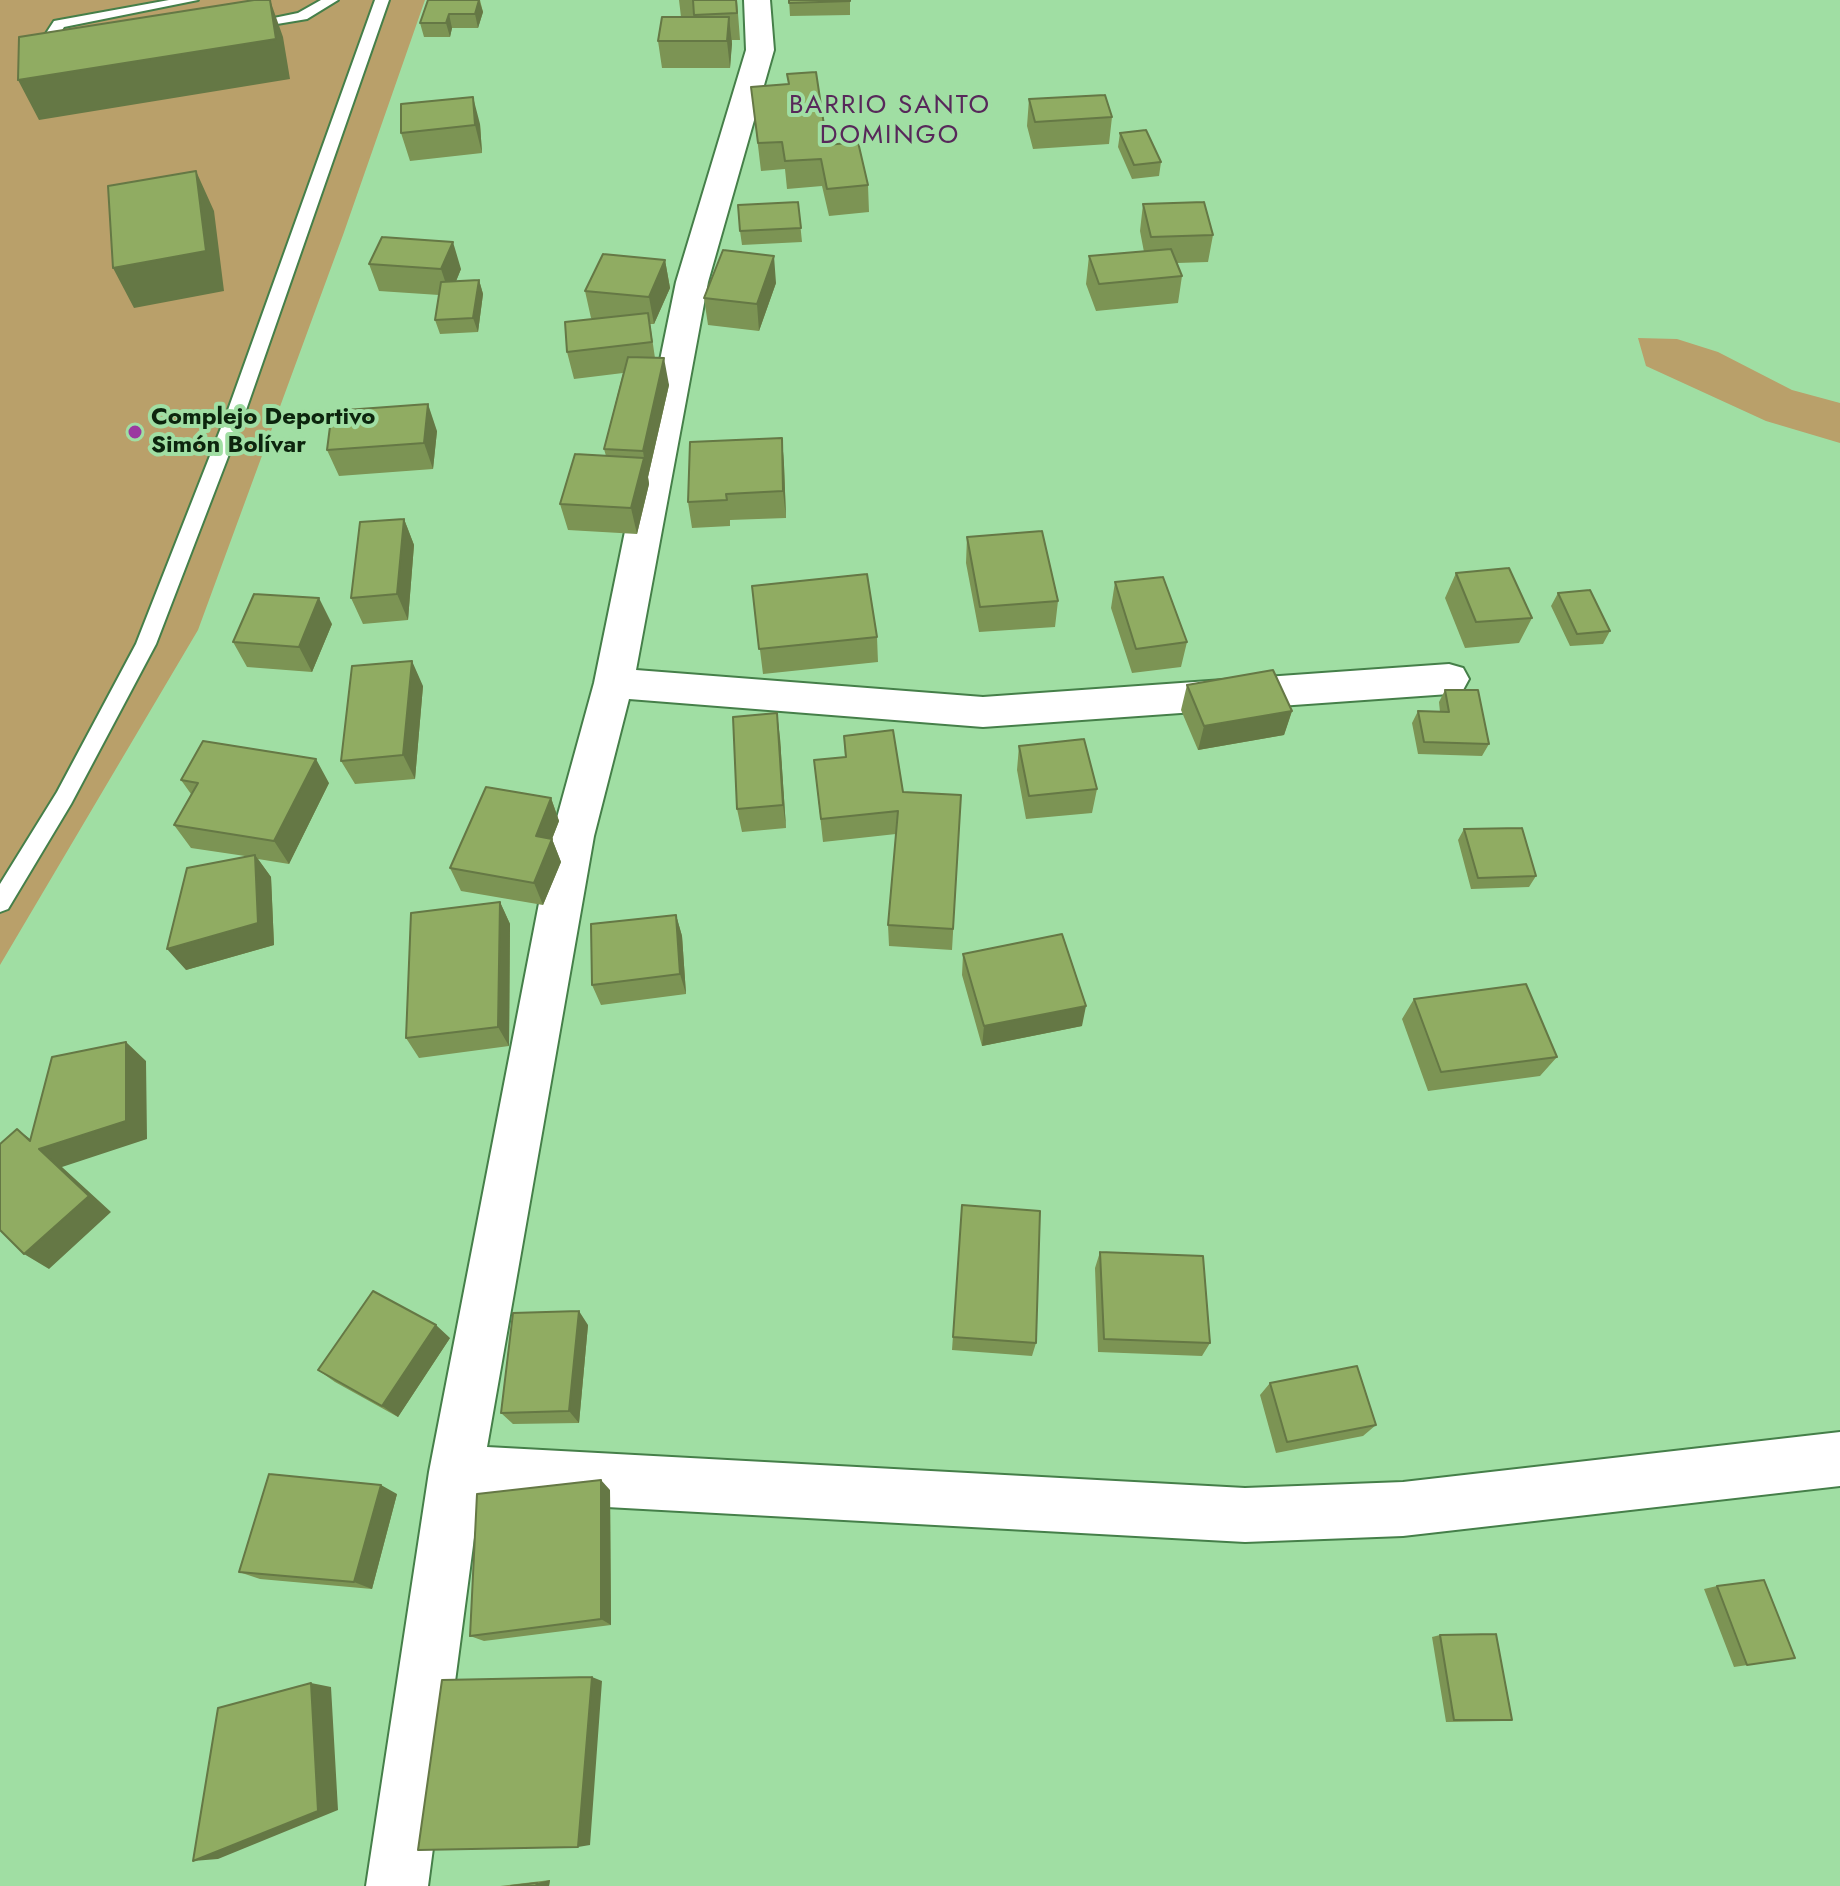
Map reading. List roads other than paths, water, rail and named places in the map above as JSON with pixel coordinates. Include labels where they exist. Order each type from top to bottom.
[{"type":"street","points":[[397,1886],[456,1472],[573,836],[614,683],[692,282],[760,50],[757,0]]},
{"type":"street","points":[[614,683],[983,712],[1449,679]]},
{"type":"street","points":[[456,1472],[1245,1515],[1403,1509],[1637,1485],[1840,1459]]},
{"type":"lane","points":[[78,52],[53,51],[46,44],[47,38],[59,24],[71,20],[191,0]]},
{"type":"lane","points":[[227,28],[302,16],[331,0]]},
{"type":"lane","points":[[0,903],[64,798],[146,644],[237,410],[382,0]]},
{"type":"place","name":"Complejo Deportivo Simón Bolívar","points":[[135,432]]},
{"type":"district","name":"BARRIO SANTO DOMINGO","points":[[890,122]]}]
